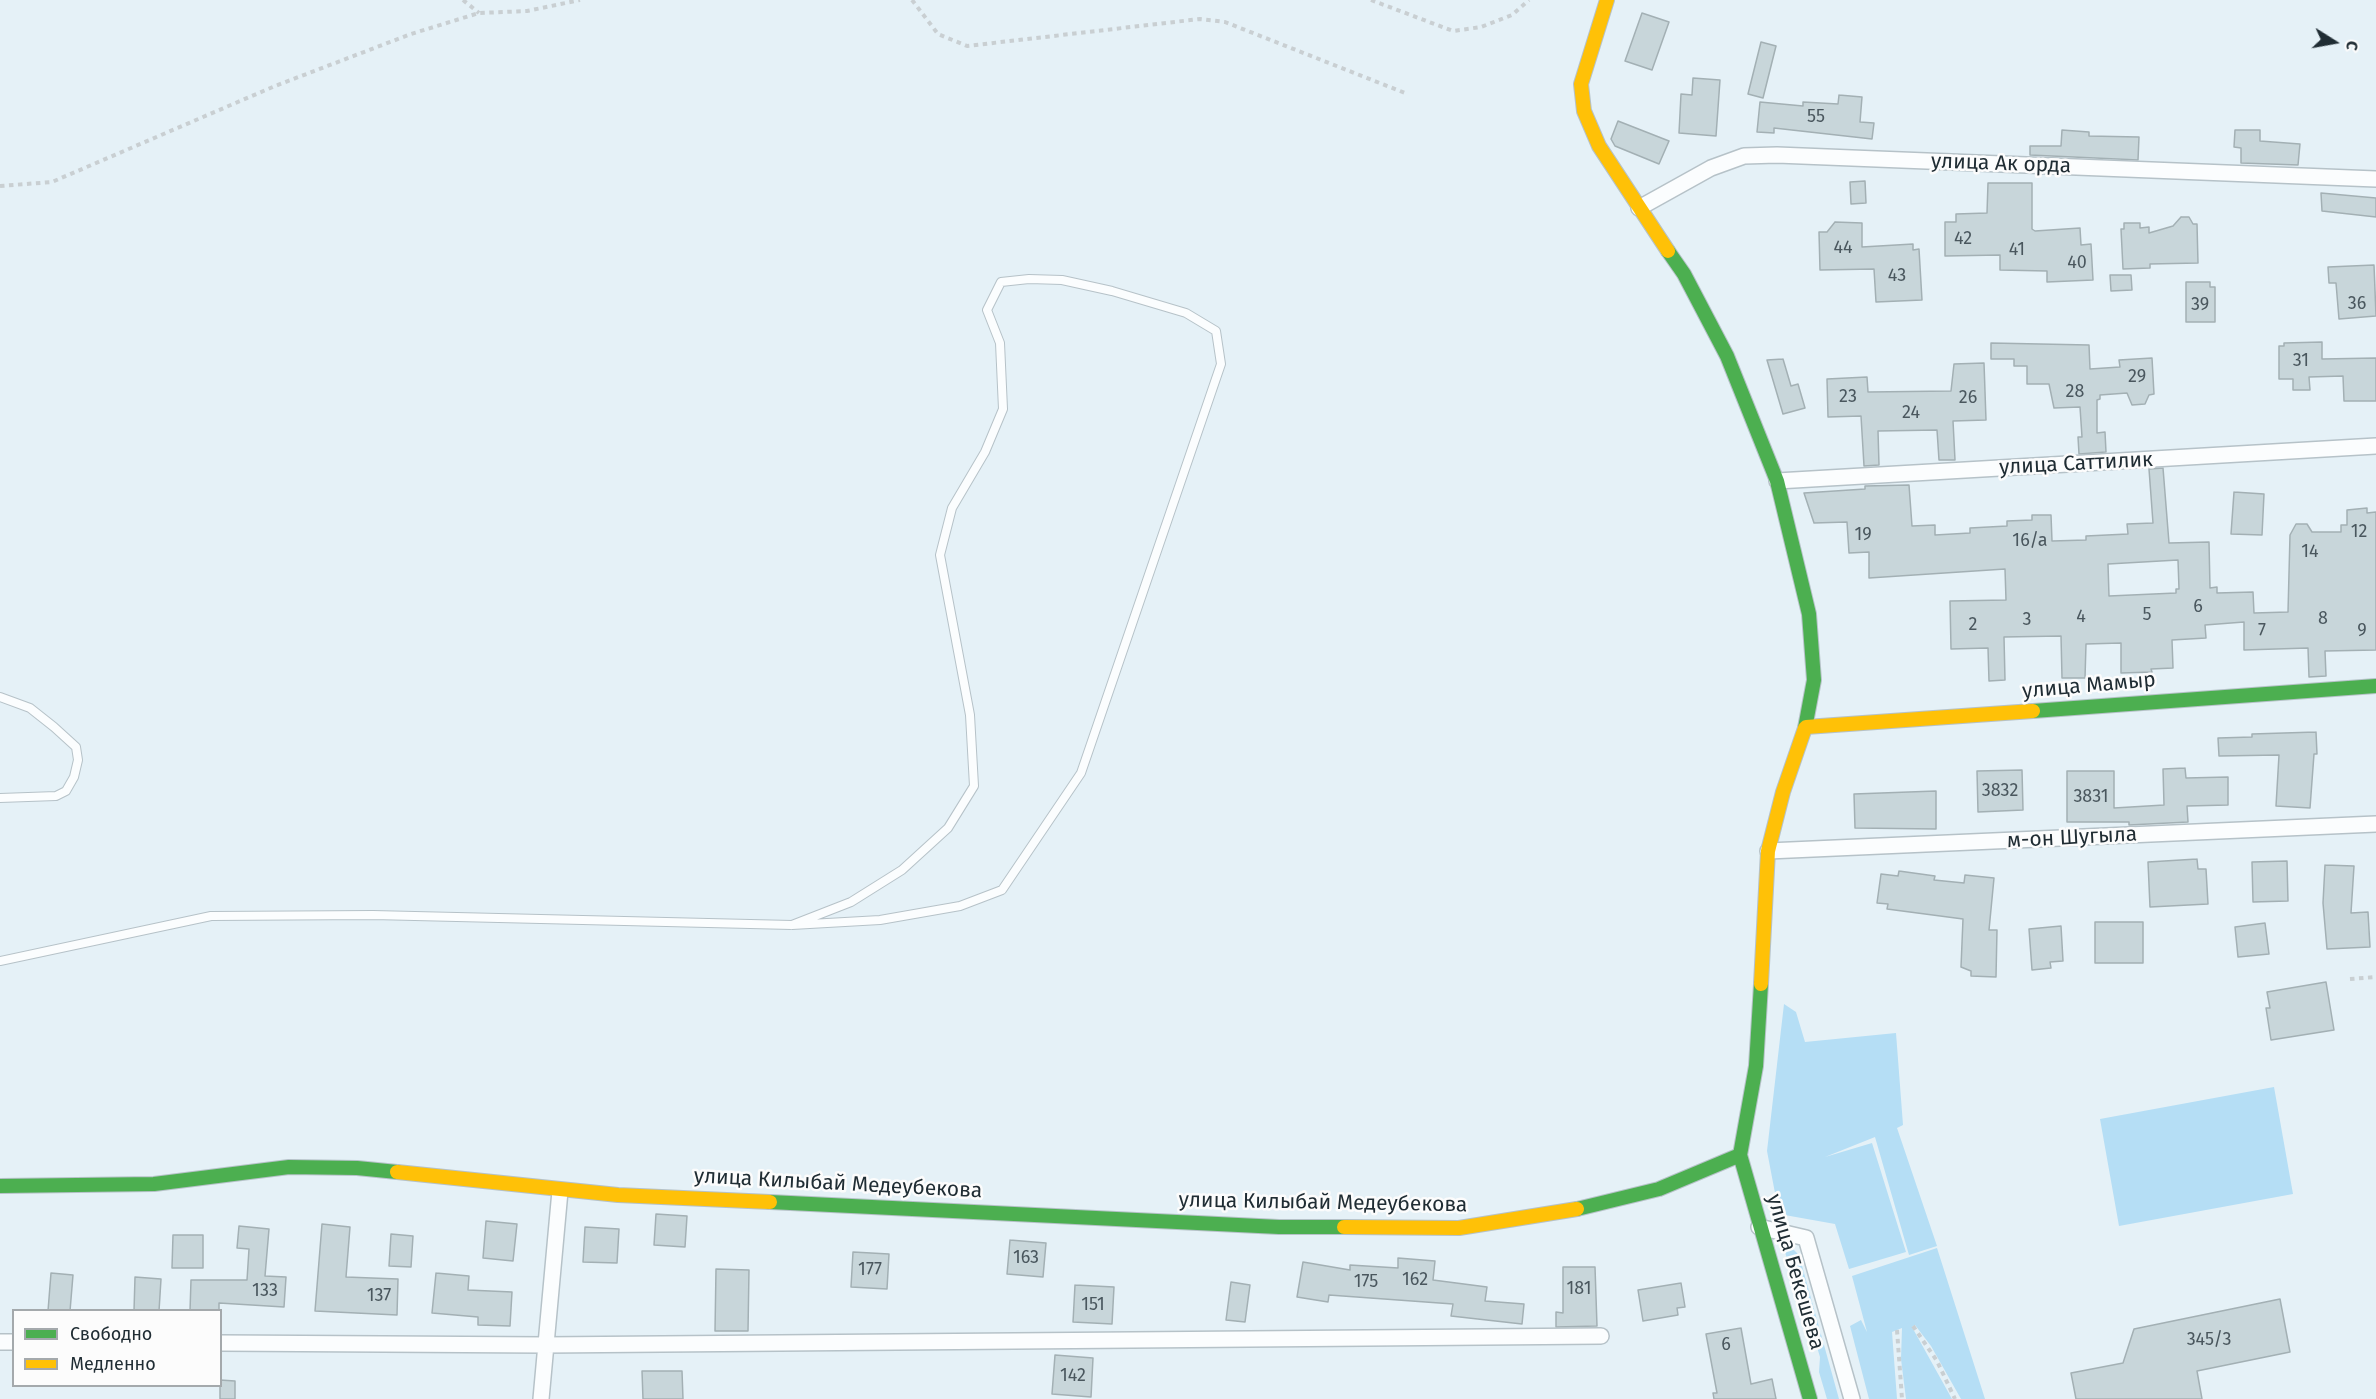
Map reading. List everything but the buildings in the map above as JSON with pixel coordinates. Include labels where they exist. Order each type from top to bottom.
[{"type":"main road","points":[[1607,0],[1581,84],[1584,111],[1599,146],[1684,273],[1727,356],[1777,482],[1813,638],[1814,680],[1806,726],[1782,792],[1768,851],[1756,1066],[1740,1155]]},
{"type":"main road","name":"улица Мамыр","points":[[1806,726],[2376,686]]},
{"type":"main road","name":"улица Килыбай Медеубекова","points":[[0,1186],[154,1184],[289,1167],[357,1168],[560,1191],[1268,1226],[1459,1228],[1553,1215],[1659,1189],[1740,1155]]},
{"type":"main road","name":"улица Бекешева","points":[[1740,1155],[1810,1399]]},
{"type":"street","name":"улица Ак орда","points":[[1638,207],[1711,168],[1744,156],[1777,155],[2376,178]]},
{"type":"street","name":"улица Саттилик","points":[[1777,482],[2376,446]]},
{"type":"street","name":"м-он Шугыла","points":[[1768,851],[2376,824]]},
{"type":"street","points":[[541,1399],[560,1191]]},
{"type":"street","points":[[1759,1227],[1806,1238],[1852,1399]]},
{"type":"street","points":[[222,1343],[546,1345],[1601,1336]]},
{"type":"lane","points":[[0,961],[211,916],[384,916],[792,926],[880,920],[960,906],[1002,890],[1081,773],[1221,364],[1216,331],[1186,313],[1112,291],[1062,280],[1029,279],[1001,282],[987,310],[1000,343],[1003,409],[985,452],[952,508],[940,555],[970,715],[974,786],[948,828],[902,870],[851,902],[792,926]]},
{"type":"lane","points":[[0,697],[30,708],[54,727],[76,747],[78,760],[74,777],[66,791],[56,796],[0,798]]},
{"type":"path","points":[[463,0],[479,13]]},
{"type":"path","points":[[0,186],[52,182],[275,86],[411,34],[479,13],[527,11],[580,0]]},
{"type":"path","points":[[912,0],[938,34],[967,46],[1200,19],[1225,22],[1406,93]]},
{"type":"path","points":[[1371,0],[1453,31],[1481,27],[1512,15],[1529,0]]},
{"type":"path","points":[[2350,979],[2376,977]]},
{"type":"path","points":[[1913,1326],[1936,1361],[1956,1399]]},
{"type":"path","points":[[1897,1330],[1902,1399]]},
{"type":"shaded area","points":[[1784,1004],[1796,1012],[1805,1042],[1896,1033],[1903,1125],[1897,1128],[1937,1246],[1909,1255],[1875,1137],[1825,1157],[1872,1143],[1906,1252],[1849,1269],[1835,1224],[1779,1214],[1767,1151]]},
{"type":"shaded area","points":[[2274,1087],[2293,1194],[2119,1226],[2100,1119]]},
{"type":"shaded area","points":[[1783,1245],[1793,1249],[1799,1255],[1839,1399],[1827,1399],[1819,1372],[1820,1357],[1813,1334],[1809,1335]]},
{"type":"shaded area","points":[[1937,1248],[1985,1399],[1961,1399],[1931,1346],[1915,1325],[1912,1327],[1952,1399],[1906,1399],[1901,1359],[1902,1328],[1892,1332],[1897,1399],[1869,1399],[1850,1326],[1861,1320],[1867,1332],[1852,1276]]},
{"type":"traffic: fast","points":[[1668,251],[1684,274],[1727,356],[1777,481],[1809,614],[1814,680],[1805,728]]},
{"type":"traffic: fast","points":[[2033,711],[2376,686]]},
{"type":"traffic: fast","points":[[1761,984],[1756,1066],[1740,1155],[1810,1399]]},
{"type":"traffic: fast","points":[[1577,1209],[1659,1189],[1740,1155]]},
{"type":"traffic: fast","points":[[0,1186],[154,1184],[289,1167],[357,1168],[397,1172]]},
{"type":"traffic: fast","points":[[770,1202],[1279,1227],[1344,1227]]},
{"type":"traffic: slow","points":[[1607,0],[1581,84],[1584,111],[1599,146],[1668,251]]},
{"type":"traffic: slow","points":[[1806,727],[2033,711]]},
{"type":"traffic: slow","points":[[1761,984],[1768,851],[1783,792],[1805,728]]},
{"type":"traffic: slow","points":[[397,1172],[618,1195],[770,1202]]},
{"type":"traffic: slow","points":[[1344,1227],[1459,1228],[1577,1209]]}]
